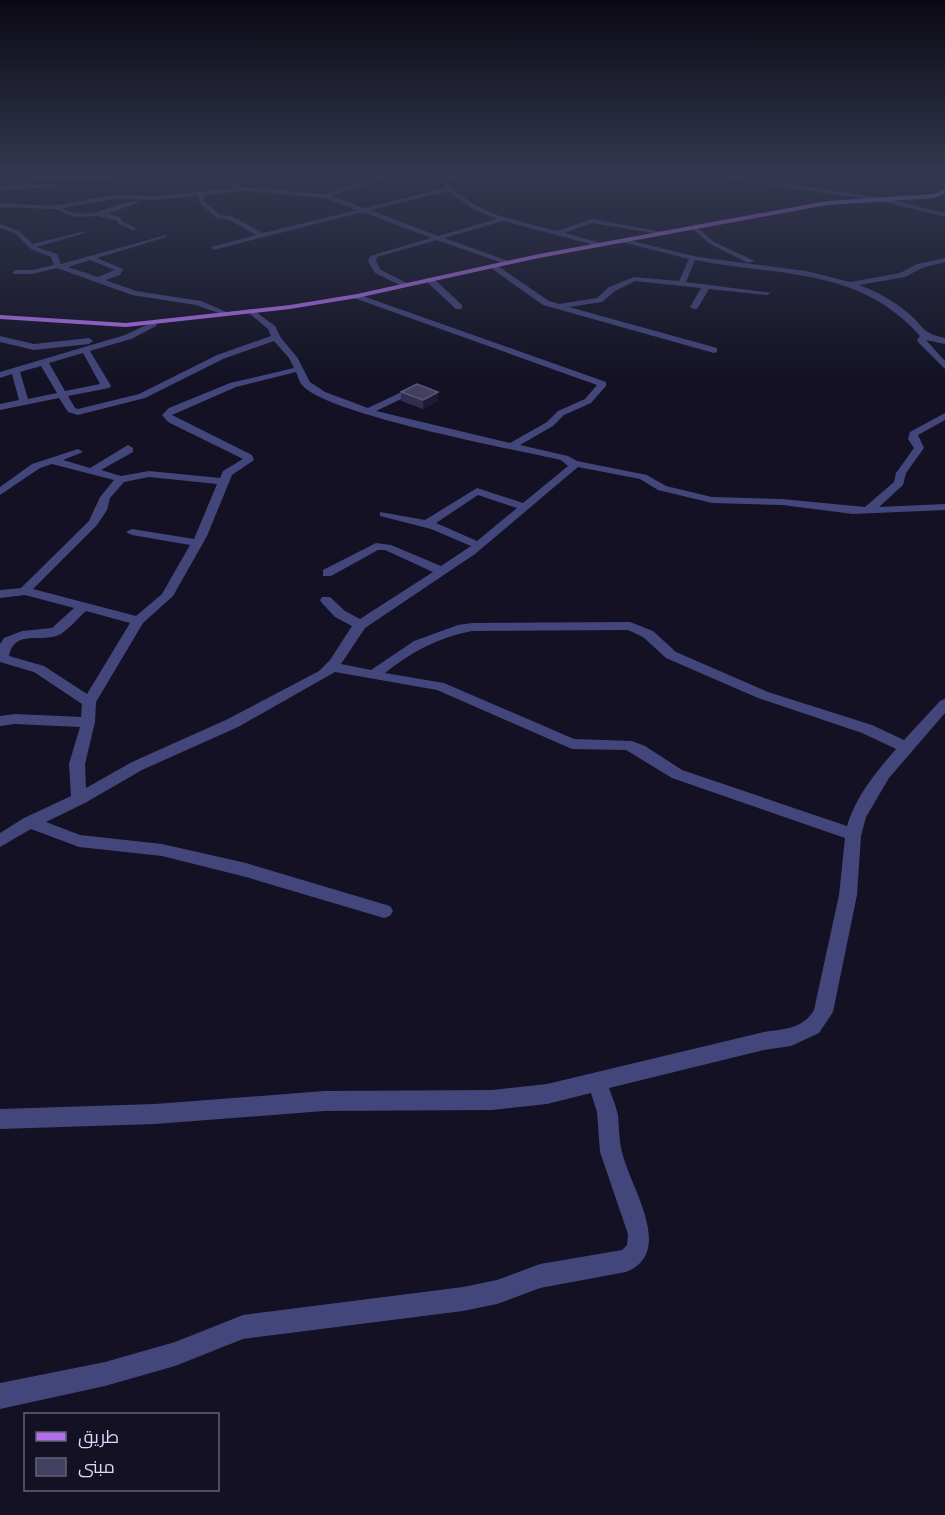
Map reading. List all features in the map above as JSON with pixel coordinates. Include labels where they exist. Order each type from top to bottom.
[{"type":"main road","points":[[0,317],[126,325],[153,324],[357,296],[505,263],[620,242]]},
{"type":"street","points":[[27,242],[56,257],[59,266]]},
{"type":"street","points":[[32,246],[48,242]]},
{"type":"street","points":[[15,272],[32,272],[59,266],[145,242]]},
{"type":"street","points":[[213,248],[236,242]]},
{"type":"street","points":[[404,285],[375,268],[372,258],[425,242]]},
{"type":"street","points":[[448,242],[505,263]]},
{"type":"street","points":[[590,242],[602,245]]},
{"type":"street","points":[[627,242],[693,257],[799,272],[851,285],[885,300],[918,326],[925,336],[945,341]]},
{"type":"street","points":[[711,242],[747,260],[774,264]]},
{"type":"street","points":[[682,283],[693,257]]},
{"type":"street","points":[[90,258],[120,270],[98,280]]},
{"type":"street","points":[[851,285],[902,275],[920,266],[945,260]]},
{"type":"street","points":[[59,266],[135,293],[198,303],[227,314]]},
{"type":"street","points":[[492,266],[536,298],[557,307],[714,350]]},
{"type":"street","points":[[557,307],[599,300],[612,289],[632,279],[767,293]]},
{"type":"street","points":[[430,280],[459,307]]},
{"type":"street","points":[[694,307],[706,287]]},
{"type":"street","points":[[357,296],[603,384],[588,401],[561,413],[550,424],[513,445]]},
{"type":"street","points":[[252,311],[269,324],[276,337],[293,357],[306,384],[316,391],[368,411],[513,445],[564,458],[574,463],[643,477],[662,488],[698,498],[782,502],[867,511],[945,507]]},
{"type":"street","points":[[46,366],[85,350],[128,337],[153,324]]},
{"type":"street","points":[[0,339],[27,346],[83,343],[115,335],[126,325]]},
{"type":"street","points":[[925,336],[921,340],[945,366]]},
{"type":"street","points":[[46,366],[71,410],[75,412],[136,398],[220,357],[276,337]]},
{"type":"street","points":[[0,408],[106,385],[85,350]]},
{"type":"street","points":[[0,375],[91,360]]},
{"type":"street","points":[[79,799],[76,764],[88,722],[88,702],[138,621],[167,596],[201,536],[227,473],[249,460],[248,457],[171,420],[167,415],[172,410],[233,384],[299,369]]},
{"type":"street","points":[[16,372],[24,402]]},
{"type":"street","points":[[368,411],[420,386]]},
{"type":"street","points":[[867,511],[899,483],[901,473],[919,448],[913,439],[913,434],[945,416]]},
{"type":"street","points":[[90,472],[129,450],[128,448]]},
{"type":"street","points":[[3,487],[36,466],[78,452]]},
{"type":"street","points":[[53,461],[122,479],[149,474],[223,481]]},
{"type":"street","points":[[0,841],[30,822],[79,799],[137,766],[262,708],[334,667],[360,625],[479,546],[569,472],[574,463]]},
{"type":"street","points":[[25,591],[93,523],[101,510],[105,497],[122,479]]},
{"type":"street","points":[[427,524],[477,491],[526,508]]},
{"type":"street","points":[[384,514],[427,524],[479,546]]},
{"type":"street","points":[[132,531],[196,543]]},
{"type":"street","points":[[327,573],[376,546],[387,547],[441,572]]},
{"type":"street","points":[[0,594],[25,591],[138,621]]},
{"type":"street","points":[[326,600],[340,614],[360,625]]},
{"type":"street","points":[[84,606],[56,632],[29,632],[16,637],[3,650],[2,658],[39,669],[88,702]]},
{"type":"street","points":[[373,675],[405,651],[453,629],[630,626],[648,634],[671,656],[763,694],[867,729],[906,747]]},
{"type":"street","points":[[334,667],[439,686],[572,744],[627,745],[640,750],[677,774],[854,836]]},
{"type":"street","points":[[0,1119],[154,1114],[271,1103],[394,1100],[483,1102],[548,1094],[755,1043],[799,1036],[814,1027],[823,1012],[848,894],[858,816],[875,787],[906,747],[945,704]]},
{"type":"street","points":[[0,721],[15,719],[88,722]]},
{"type":"street","points":[[30,822],[79,841],[162,850],[246,870],[384,911]]},
{"type":"street","points":[[0,1396],[105,1374],[175,1354],[243,1327],[463,1299],[497,1292],[540,1276],[626,1261],[639,1247],[639,1234],[611,1152],[607,1112],[597,1081]]},
{"type":"building","points":[[417,384],[438,392],[423,400],[401,392]]}]
